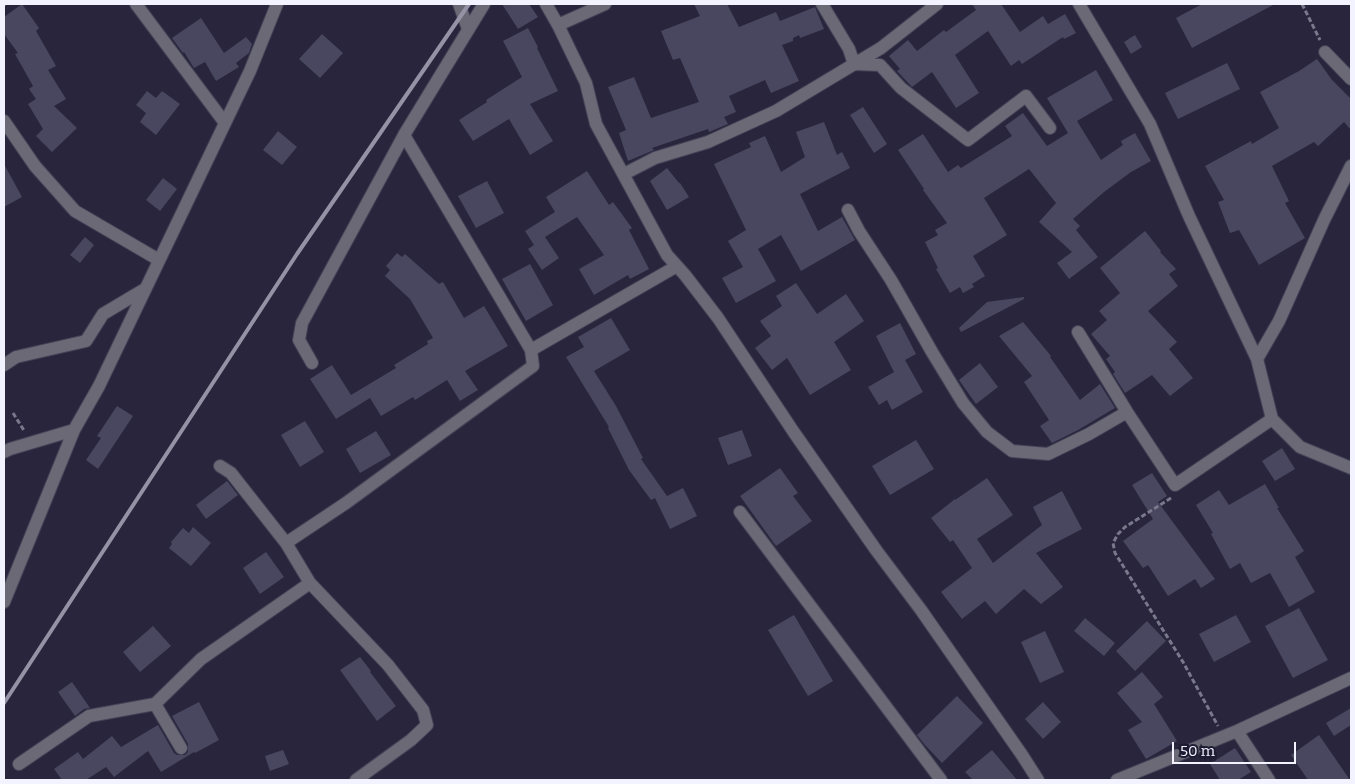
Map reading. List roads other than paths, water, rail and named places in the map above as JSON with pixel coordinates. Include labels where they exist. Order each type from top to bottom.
[{"type":"street","points":[[136,4],[225,123]]},
{"type":"street","points":[[4,602],[74,430],[99,386],[250,72],[277,4]]},
{"type":"street","points":[[459,4],[468,29]]},
{"type":"street","points":[[312,363],[299,340],[302,323],[404,135],[484,4]]},
{"type":"street","points":[[546,4],[586,83],[596,124],[667,255],[718,318],[793,431],[876,550],[922,610],[1038,780]]},
{"type":"street","points":[[558,25],[603,4]]},
{"type":"street","points":[[822,4],[849,49],[854,64]]},
{"type":"street","points":[[624,174],[655,158],[708,142],[776,111],[881,48],[937,4]]},
{"type":"street","points":[[1080,4],[1150,124],[1189,216],[1257,359],[1272,420],[1300,447],[1351,468]]},
{"type":"street","points":[[1325,52],[1351,80]]},
{"type":"street","points":[[854,64],[880,66],[901,88],[968,140],[1026,96],[1050,128]]},
{"type":"street","points":[[4,120],[35,166],[75,211],[159,260]]},
{"type":"street","points":[[286,543],[346,503],[533,366],[531,350],[404,135]]},
{"type":"street","points":[[1257,359],[1279,321],[1324,220],[1351,166]]},
{"type":"street","points":[[848,210],[963,404],[987,432],[1012,451],[1048,454],[1089,434],[1127,412]]},
{"type":"street","points":[[531,350],[677,266]]},
{"type":"street","points":[[4,365],[16,357],[86,341],[103,314],[145,289]]},
{"type":"street","points":[[1078,332],[1175,486],[1272,420]]},
{"type":"street","points":[[4,452],[74,430]]},
{"type":"street","points":[[220,466],[231,473],[286,543],[310,583],[388,665],[423,710],[427,725],[411,740],[358,780]]},
{"type":"street","points":[[740,512],[941,780]]},
{"type":"street","points":[[20,764],[89,716],[155,704],[201,659],[310,583]]},
{"type":"street","points":[[1116,780],[1231,733],[1351,678]]},
{"type":"street","points":[[155,704],[181,748]]},
{"type":"street","points":[[1231,733],[1270,780]]},
{"type":"railway","points":[[4,703],[297,254],[469,4]]}]
